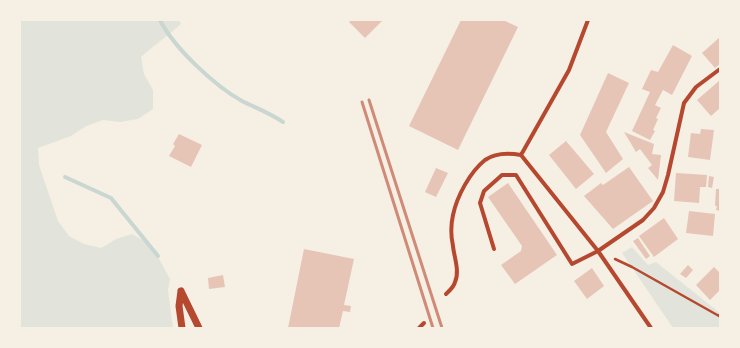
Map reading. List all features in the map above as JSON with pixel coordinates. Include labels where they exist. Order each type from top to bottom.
[{"type":"street","points":[[521,155],[569,70],[588,20]]},
{"type":"street","points":[[494,249],[480,203],[484,191],[502,175],[516,175],[572,264],[598,251],[643,220],[654,208],[663,192],[684,103],[696,87],[720,69]]},
{"type":"street","points":[[446,294],[453,287],[456,279],[457,269],[452,243],[453,216],[462,190],[470,177],[486,160],[503,154],[521,155],[598,251],[652,328]]},
{"type":"street","points":[[182,328],[179,306],[181,291],[198,328]]},
{"type":"street","points":[[419,328],[424,323]]},
{"type":"path","points":[[598,251],[632,267],[719,316],[720,314]]},
{"type":"shaded area","points":[[20,20],[179,20],[181,24],[141,57],[144,74],[153,90],[153,109],[138,119],[120,122],[103,120],[86,126],[71,136],[38,148],[39,165],[58,221],[69,236],[84,244],[101,248],[116,239],[132,234],[148,243],[158,257],[170,279],[168,290],[173,328],[20,328]]},
{"type":"shaded area","points":[[632,247],[648,265],[656,262],[720,313],[720,328],[673,328],[622,253]]},
{"type":"building","points":[[351,20],[383,20],[365,38],[349,22]]},
{"type":"building","points":[[461,20],[503,20],[518,27],[458,150],[409,126]]},
{"type":"building","points":[[720,37],[720,64],[715,68],[702,53]]},
{"type":"building","points":[[673,45],[692,56],[672,95],[663,90],[655,105],[661,108],[656,118],[658,119],[653,130],[655,131],[650,140],[632,131],[650,92],[642,89],[651,70],[658,72]]},
{"type":"building","points":[[608,73],[629,83],[606,132],[623,159],[606,173],[580,135]]},
{"type":"building","points":[[720,80],[720,108],[711,116],[697,100]]},
{"type":"building","points":[[701,129],[714,130],[710,160],[688,157],[691,133],[700,134]]},
{"type":"building","points":[[624,132],[654,144],[652,154],[661,155],[658,180],[648,168],[652,165],[640,149],[636,152]]},
{"type":"building","points":[[179,134],[202,145],[191,167],[169,156],[175,146],[173,144]]},
{"type":"building","points":[[566,141],[594,174],[576,189],[549,155]]},
{"type":"building","points":[[629,167],[653,201],[613,229],[584,196],[601,183],[603,185]]},
{"type":"building","points":[[436,168],[448,173],[436,197],[425,192]]},
{"type":"building","points":[[676,173],[707,175],[706,187],[700,187],[699,203],[674,201]]},
{"type":"building","points":[[709,176],[714,177],[712,188],[708,187]]},
{"type":"building","points":[[508,183],[557,255],[515,284],[501,265],[521,251],[522,246],[488,197]]},
{"type":"building","points":[[716,189],[720,189],[720,211],[716,210],[717,206],[715,206]]},
{"type":"building","points":[[689,211],[715,214],[713,236],[686,233]]},
{"type":"building","points":[[664,218],[678,239],[654,257],[639,236]]},
{"type":"building","points":[[638,238],[650,256],[646,259],[633,241]]},
{"type":"building","points":[[304,249],[354,259],[344,305],[351,306],[350,312],[343,311],[339,328],[288,328]]},
{"type":"building","points":[[688,265],[693,270],[686,278],[680,274]]},
{"type":"building","points":[[714,267],[720,273],[720,290],[710,300],[696,285]]},
{"type":"building","points":[[592,268],[604,286],[587,299],[574,281]]},
{"type":"building","points":[[223,275],[225,287],[209,289],[208,278]]},
{"type":"waterway","points":[[160,20],[166,31],[185,54],[220,86],[242,101],[283,122]]},
{"type":"waterway","points":[[65,177],[111,198],[158,256]]},
{"type":"railway","points":[[369,100],[442,328]]},
{"type":"railway","points":[[362,102],[433,328]]}]
